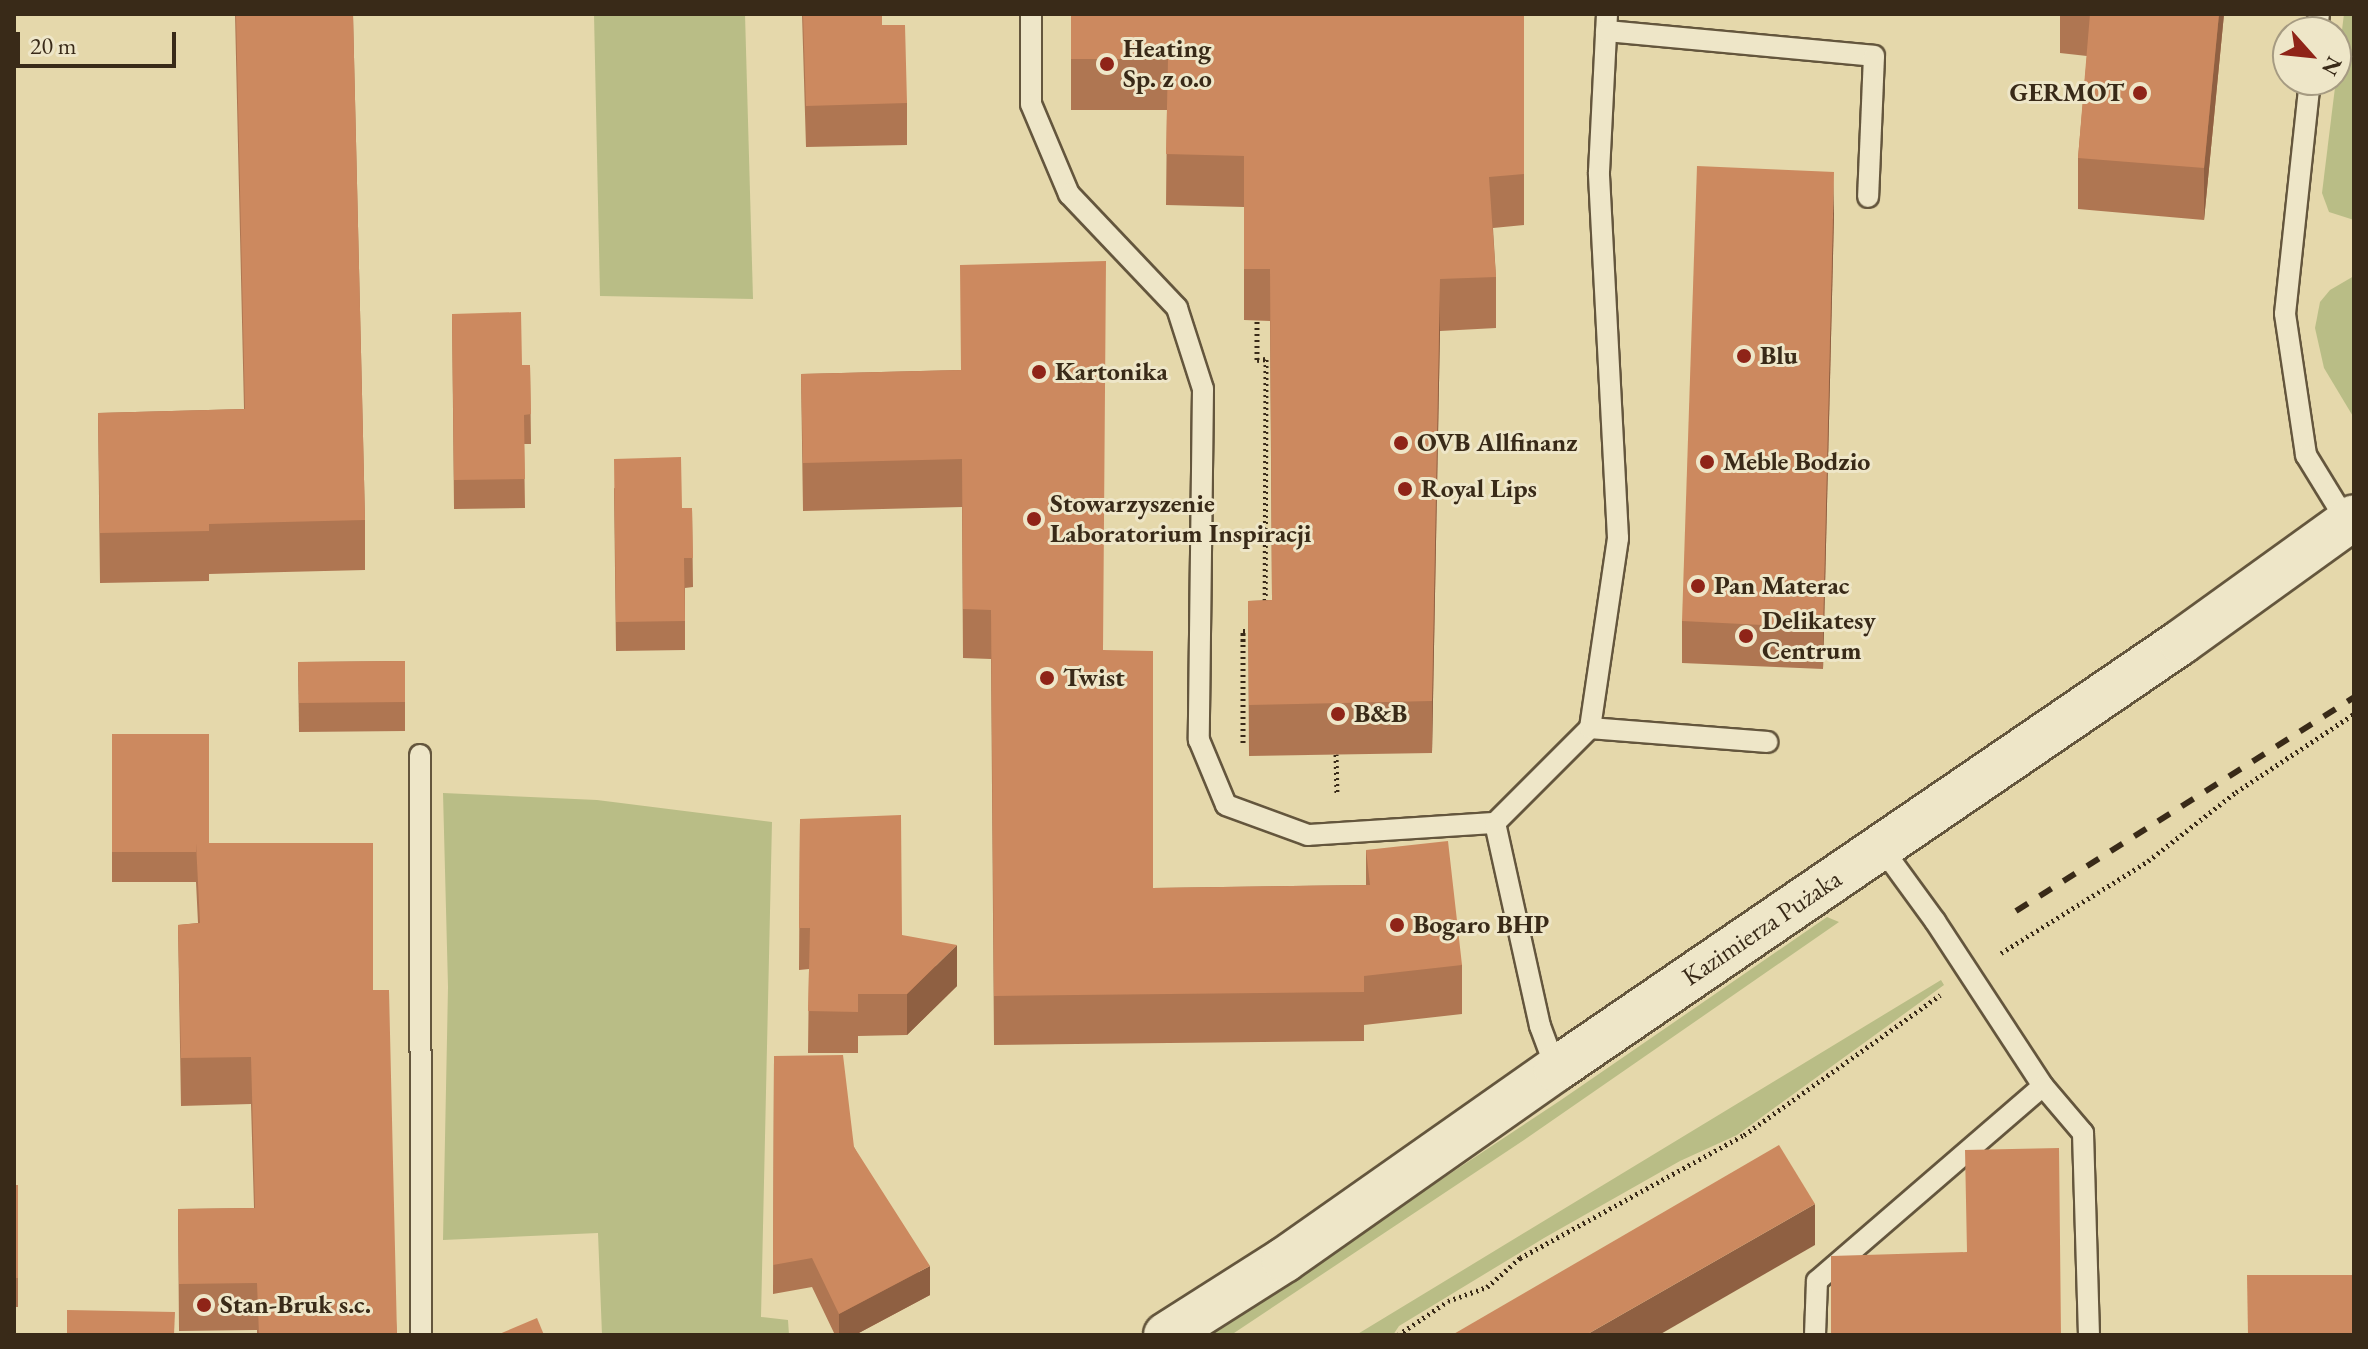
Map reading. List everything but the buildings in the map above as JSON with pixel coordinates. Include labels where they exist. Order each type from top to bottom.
[{"type":"street","name":"Kazimierza Pużaka","points":[[1166,1335],[1284,1260],[1556,1069],[2181,642],[2350,519]]},
{"type":"lane","points":[[1031,14],[1031,104],[1069,194],[1177,308],[1203,389],[1199,740],[1226,805],[1308,835],[1495,823],[1590,728],[1618,538],[1599,172],[1606,22],[1874,56],[1868,197]]},
{"type":"lane","points":[[2308,96],[2285,314],[2306,455],[2350,519]]},
{"type":"lane","points":[[1590,728],[1767,742]]},
{"type":"lane","points":[[420,755],[421,1335]]},
{"type":"lane","points":[[1495,823],[1540,1026],[1556,1069]]},
{"type":"lane","points":[[1881,847],[2043,1086],[2083,1133],[2089,1335]]},
{"type":"lane","points":[[1815,1335],[1817,1281],[2043,1086]]},
{"type":"path","points":[[1257,315],[1257,360],[1266,359],[1265,614]]},
{"type":"path","points":[[1243,746],[1243,631],[1265,630]]},
{"type":"path","points":[[1398,1335],[1448,1301],[1487,1287],[1520,1258],[1744,1135],[1968,973],[2148,861],[2236,792],[2354,714]]},
{"type":"path","points":[[1336,754],[1337,799]]},
{"type":"green space","points":[[594,14],[745,14],[753,299],[600,296]]},
{"type":"green space","points":[[2354,14],[2354,220],[2329,212],[2322,193],[2334,96],[2352,96],[2352,16],[2344,16]]},
{"type":"green space","points":[[2354,276],[2354,418],[2324,368],[2315,328],[2320,302],[2330,290]]},
{"type":"green space","points":[[443,793],[597,800],[772,822],[761,1317],[788,1320],[789,1335],[602,1335],[598,1233],[443,1240],[448,987]]},
{"type":"green space","points":[[1827,917],[1839,922],[1524,1140],[1231,1335],[1207,1335],[1561,1100]]},
{"type":"green space","points":[[1941,980],[1944,985],[1737,1135],[1680,1161],[1544,1238],[1399,1326],[1393,1335],[1356,1335]]},
{"type":"railway","points":[[2016,911],[2354,697]]},
{"type":"place","name":"Heating Sp. z o.o","points":[[1107,64]]},
{"type":"place","name":"GERMOT","points":[[2140,93]]},
{"type":"place","name":"Blu","points":[[1744,356]]},
{"type":"place","name":"Kartonika","points":[[1039,372]]},
{"type":"place","name":"OVB Allfinanz","points":[[1401,443]]},
{"type":"place","name":"Meble Bodzio","points":[[1707,462]]},
{"type":"place","name":"Royal Lips","points":[[1405,489]]},
{"type":"place","name":"Stowarzyszenie Laboratorium Inspiracji","points":[[1034,519]]},
{"type":"place","name":"Pan Materac","points":[[1698,586]]},
{"type":"place","name":"Delikatesy Centrum","points":[[1746,636]]},
{"type":"place","name":"Twist","points":[[1047,678]]},
{"type":"place","name":"B&B","points":[[1338,714]]},
{"type":"place","name":"Bogaro BHP","points":[[1397,925]]},
{"type":"place","name":"Stan-Bruk s.c.","points":[[204,1305]]}]
